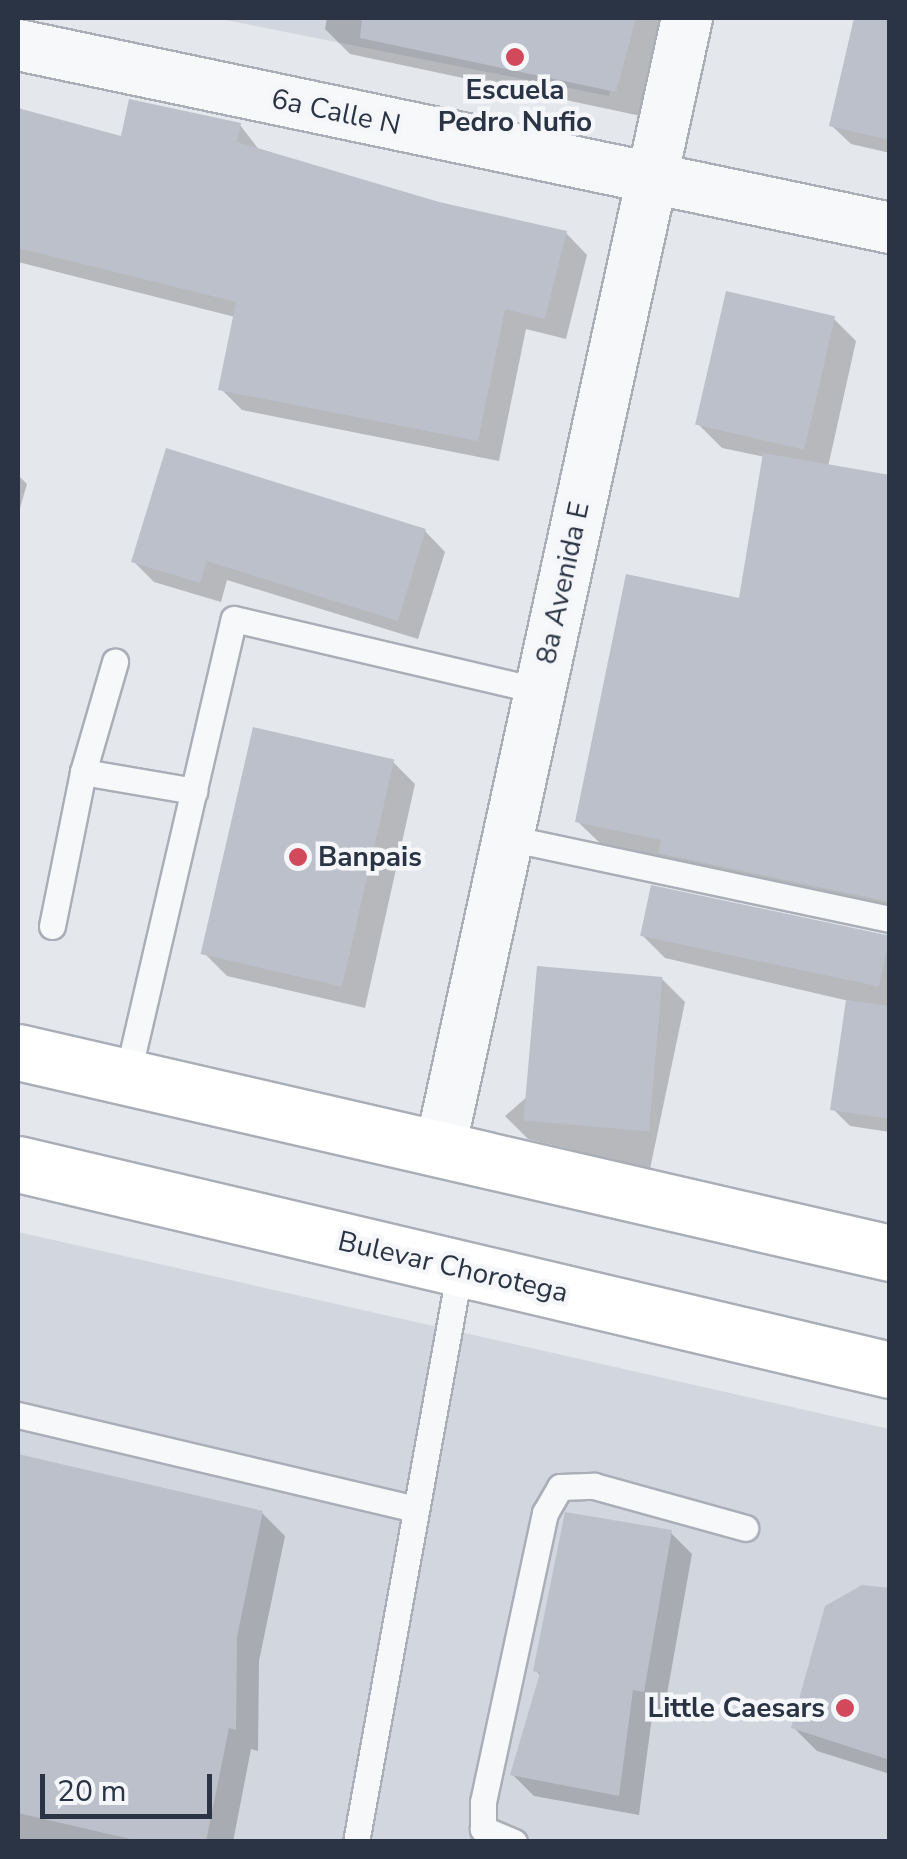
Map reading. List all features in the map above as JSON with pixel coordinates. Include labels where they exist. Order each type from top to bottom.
[{"type":"highway","points":[[18,1052],[890,1254]]},
{"type":"highway","name":"Bulevar Chorotega","points":[[18,1164],[890,1370]]},
{"type":"street","name":"8a Avenida E","points":[[440,1149],[687,18]]},
{"type":"street","name":"6a Calle N","points":[[18,45],[890,228]]},
{"type":"lane","points":[[127,1077],[234,620],[540,692]]},
{"type":"lane","points":[[52,926],[83,772],[115,662]]},
{"type":"lane","points":[[83,772],[194,792]]},
{"type":"lane","points":[[508,838],[890,920]]},
{"type":"lane","points":[[356,1842],[460,1268]]},
{"type":"lane","points":[[18,1415],[416,1509]]},
{"type":"lane","points":[[514,1842],[484,1828],[483,1802],[546,1513],[560,1487],[594,1486],[745,1528]]},
{"type":"shaded area","name":"Escuela Pedro Nufio","points":[[215,18],[626,18],[609,96]]},
{"type":"shaded area","points":[[18,1232],[889,1429],[889,1841],[18,1842]]},
{"type":"building","name":"Escuela Pedro Nufio","points":[[362,18],[636,18],[616,92],[360,38]]},
{"type":"building","points":[[854,18],[890,18],[890,140],[829,126]]},
{"type":"building","points":[[129,99],[241,123],[237,142],[439,202],[567,231],[545,319],[505,309],[478,441],[218,390],[236,302],[18,248],[18,108],[121,136]]},
{"type":"building","points":[[726,291],[835,316],[804,450],[695,424]]},
{"type":"building","points":[[166,448],[426,529],[398,621],[207,561],[200,583],[131,562]]},
{"type":"building","points":[[763,453],[890,475],[890,902],[658,853],[661,840],[575,822],[626,574],[739,598]]},
{"type":"building","name":"Banpais","points":[[253,727],[394,760],[342,987],[201,954]]},
{"type":"building","points":[[651,885],[890,936],[879,987],[640,936]]},
{"type":"building","points":[[537,966],[663,977],[649,1131],[523,1120]]},
{"type":"building","points":[[846,1000],[890,1006],[890,1119],[830,1110]]},
{"type":"building","points":[[18,1454],[263,1511],[237,1637],[236,1730],[229,1728],[206,1842],[143,1842],[18,1813]]},
{"type":"building","points":[[565,1512],[672,1530],[644,1692],[633,1690],[619,1796],[510,1775],[540,1673],[533,1671]]},
{"type":"building","points":[[862,1585],[890,1588],[890,1760],[791,1728],[825,1606]]},
{"type":"place","name":"Escuela Pedro Nufio","points":[[515,57]]},
{"type":"place","name":"Banpais","points":[[298,857]]},
{"type":"place","name":"Little Caesars","points":[[845,1708]]}]
